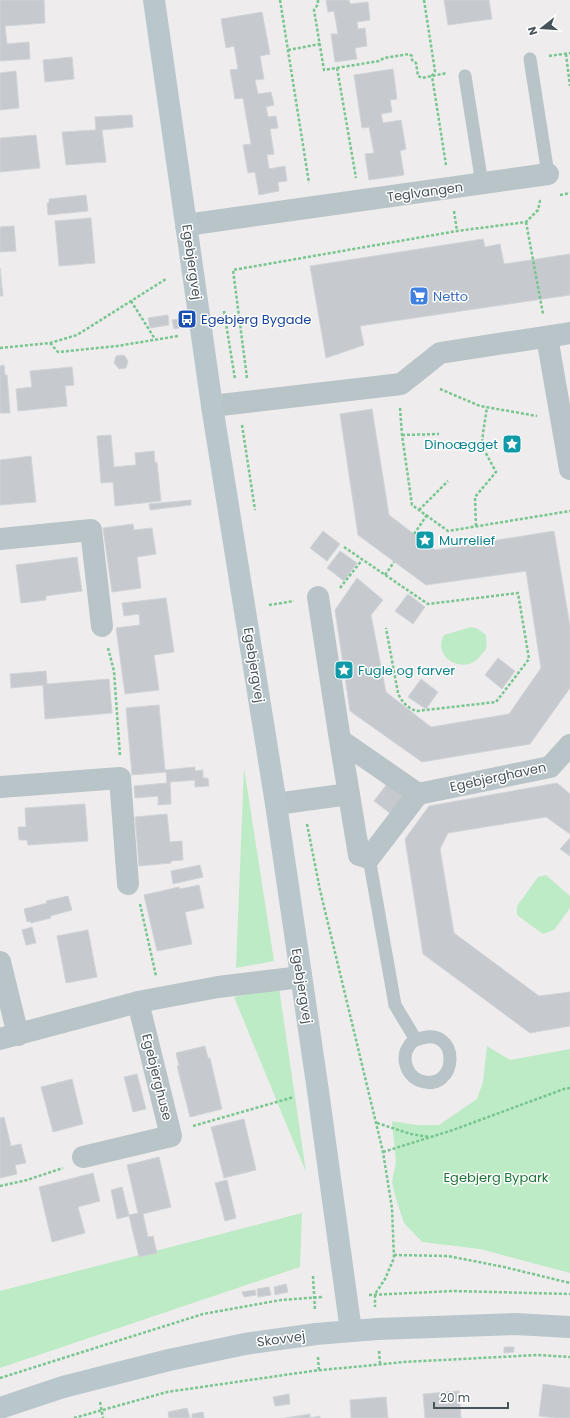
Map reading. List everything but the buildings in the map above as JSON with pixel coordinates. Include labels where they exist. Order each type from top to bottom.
[{"type":"street","name":"Egebjergvej","points":[[154,0],[212,406],[276,804],[351,1331]]},
{"type":"street","name":"Teglvangen","points":[[186,225],[548,174]]},
{"type":"street","points":[[212,406],[401,384],[440,352],[570,333]]},
{"type":"street","points":[[547,337],[570,469]]},
{"type":"street","points":[[0,539],[91,530],[102,626]]},
{"type":"street","points":[[318,597],[340,740],[359,855],[369,858],[418,794],[340,740]]},
{"type":"street","name":"Egebjerghaven","points":[[418,794],[550,767],[570,745]]},
{"type":"street","points":[[0,787],[120,778],[128,884]]},
{"type":"street","points":[[276,804],[349,794]]},
{"type":"street","points":[[0,962],[9,1037],[138,1002],[218,987],[301,977]]},
{"type":"street","name":"Egebjerghuse","points":[[83,1157],[171,1136],[138,1002]]},
{"type":"street","name":"Skovvej","points":[[0,1408],[63,1387],[169,1360],[245,1344],[351,1331],[515,1324],[570,1327]]},
{"type":"lane","name":"Teglvangen","points":[[530,59],[548,174]]},
{"type":"lane","points":[[466,76],[482,184]]},
{"type":"lane","points":[[369,858],[395,1005],[416,1040]]},
{"type":"path","points":[[280,0],[312,207]]},
{"type":"path","points":[[318,0],[318,4],[314,10],[324,70],[379,61],[384,58],[409,54],[412,56],[412,60],[416,63],[418,76],[422,78],[462,70],[466,76]]},
{"type":"path","points":[[424,0],[435,71],[432,76],[457,231]]},
{"type":"path","points":[[288,50],[320,44]]},
{"type":"path","points":[[566,54],[570,86]]},
{"type":"path","points":[[337,68],[360,201]]},
{"type":"path","points":[[555,197],[570,193]]},
{"type":"path","points":[[255,512],[233,270],[457,231],[526,222],[538,210],[540,200],[547,199]]},
{"type":"path","points":[[526,222],[547,337]]},
{"type":"path","points":[[0,348],[50,343],[76,335],[166,279]]},
{"type":"path","points":[[131,301],[155,339]]},
{"type":"path","points":[[224,304],[245,403]]},
{"type":"path","points":[[50,343],[58,352],[116,346],[202,333]]},
{"type":"path","points":[[401,384],[400,416],[412,505],[426,516],[448,531],[570,511]]},
{"type":"path","points":[[440,389],[480,406],[562,420]]},
{"type":"path","points":[[476,526],[475,497],[496,472],[482,446],[482,433],[487,407]]},
{"type":"path","points":[[402,435],[439,434]]},
{"type":"path","points":[[419,510],[448,481]]},
{"type":"path","points":[[414,534],[426,516]]},
{"type":"path","points":[[344,547],[428,604],[518,593],[529,659],[496,702],[417,711],[411,710],[401,700],[398,693],[386,628]]},
{"type":"path","points":[[385,575],[394,562]]},
{"type":"path","points":[[268,597],[270,612]]},
{"type":"path","points":[[102,626],[114,671],[121,745],[120,778]]},
{"type":"path","points":[[302,801],[320,890],[377,1123],[392,1208],[394,1258],[385,1279],[374,1294],[454,1291],[570,1294]]},
{"type":"path","points":[[128,884],[137,890],[161,998]]},
{"type":"path","points":[[383,1152],[453,1130],[570,1088]]},
{"type":"path","points":[[171,1136],[194,1126],[318,1091]]},
{"type":"path","points":[[377,1123],[429,1138]]},
{"type":"path","points":[[0,1186],[27,1180],[58,1170],[83,1157]]},
{"type":"path","points":[[394,1255],[448,1256],[504,1267],[570,1283]]},
{"type":"path","points":[[313,1276],[314,1298]]},
{"type":"path","points":[[0,1378],[116,1340],[203,1314],[282,1300],[307,1298]]},
{"type":"path","points":[[74,1418],[167,1392],[312,1371],[404,1362],[538,1355],[570,1357]]},
{"type":"green space","points":[[471,627],[478,629],[486,635],[486,650],[475,661],[467,664],[452,662],[442,651],[441,643],[444,635]]},
{"type":"green space","points":[[244,768],[274,961],[236,968]]},
{"type":"green space","points":[[546,875],[570,896],[570,908],[554,930],[543,934],[517,915],[517,906],[538,877]]},
{"type":"green space","points":[[279,988],[306,1172],[234,997]]},
{"type":"green space","name":"Egebjerg Bypark","points":[[487,1046],[510,1060],[570,1049],[570,1273],[480,1249],[422,1242],[404,1223],[392,1182],[396,1162],[392,1121],[416,1125],[439,1125],[477,1099],[483,1082]]},
{"type":"green space","points":[[302,1213],[300,1267],[0,1368],[0,1291]]},
{"type":"place","name":"Netto","points":[[419,296]]},
{"type":"place","name":"Egebjerg Bygade","points":[[187,319]]},
{"type":"place","name":"Dinoægget","points":[[512,444]]},
{"type":"place","name":"Murrelief","points":[[425,540]]},
{"type":"place","name":"Fugle og farver","points":[[344,670]]}]
